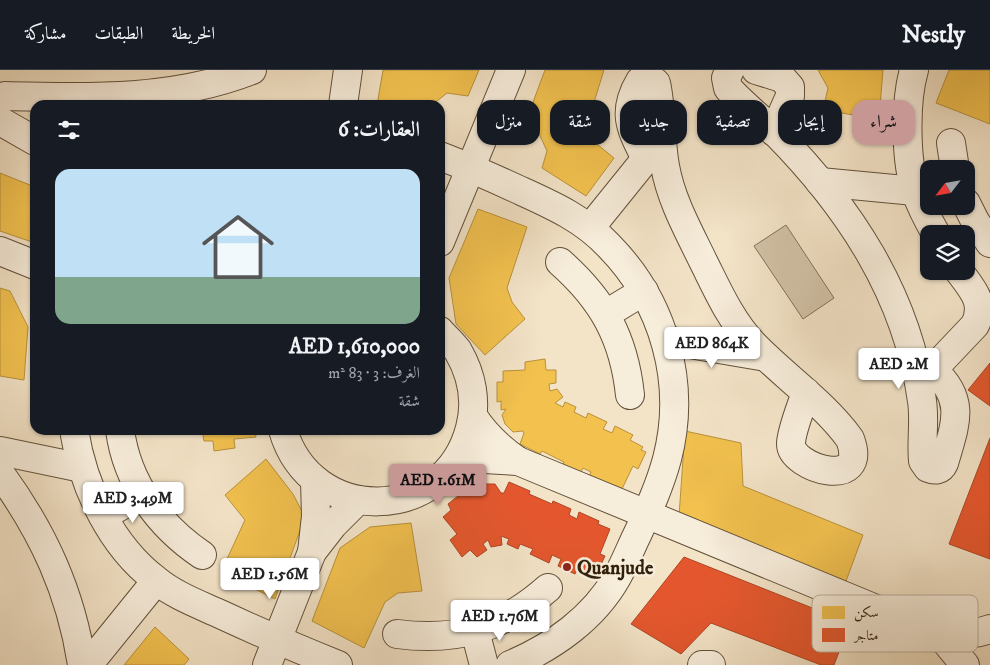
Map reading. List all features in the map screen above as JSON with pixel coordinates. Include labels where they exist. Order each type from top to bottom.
[{"type":"street","points":[[136,100],[217,82],[252,70]]},
{"type":"street","points":[[344,100],[348,70]]},
{"type":"street","points":[[445,230],[511,70]]},
{"type":"street","points":[[730,70],[726,78],[728,88],[774,132],[820,182],[859,234],[876,262],[926,377],[974,325],[980,313],[975,293],[966,280]]},
{"type":"street","points":[[756,70],[782,78],[790,87],[790,96],[774,132]]},
{"type":"street","points":[[914,70],[908,122],[909,145],[915,191],[932,225]]},
{"type":"street","points":[[0,99],[5,96],[59,100]]},
{"type":"street","points":[[0,121],[30,138]]},
{"type":"street","points":[[590,228],[654,149],[681,218],[734,320],[754,346],[806,392]]},
{"type":"street","points":[[445,158],[556,206],[590,228],[622,260],[644,291],[660,322],[666,340],[672,376],[674,398],[673,428],[666,465],[659,487],[616,578],[604,595],[548,658],[510,665]]},
{"type":"street","points":[[820,182],[915,191]]},
{"type":"street","points":[[0,251],[30,263]]},
{"type":"street","points":[[560,262],[585,286],[606,314],[623,353],[630,395]]},
{"type":"street","points":[[606,314],[644,291]]},
{"type":"street","points":[[285,435],[287,444],[299,464],[328,490],[358,500],[378,502],[398,500],[417,494],[436,482],[452,467],[466,443],[473,416],[473,395],[469,375],[457,350],[445,337]]},
{"type":"street","points":[[666,340],[766,357]]},
{"type":"street","points":[[473,416],[492,441],[518,460],[842,595]]},
{"type":"street","points":[[75,435],[82,468],[103,516],[127,551],[156,581],[186,599],[276,640],[338,665]]},
{"type":"street","points":[[121,435],[133,475],[142,494],[163,522],[188,545],[202,554]]},
{"type":"street","points":[[0,451],[82,468]]},
{"type":"street","points":[[452,467],[484,459],[518,460]]},
{"type":"street","points":[[0,473],[32,520],[51,557],[72,615],[82,665]]},
{"type":"street","points":[[312,552],[316,516],[315,480]]},
{"type":"street","points":[[103,516],[142,494]]},
{"type":"street","points":[[266,665],[312,552],[333,525],[358,500]]},
{"type":"street","points":[[102,659],[156,581]]},
{"type":"street","points":[[397,634],[436,637],[474,631],[518,612],[548,588]]},
{"type":"street","points":[[474,631],[484,665]]},
{"type":"street","points":[[954,652],[965,665]]},
{"type":"street","points":[[702,665],[711,665]]},
{"type":"shaded area","points":[[786,225],[834,298],[803,319],[754,246]]},
{"type":"building: سكن","points":[[383,70],[479,70],[468,96],[447,93],[438,100],[378,100]]},
{"type":"building: سكن","points":[[545,70],[604,70],[595,100],[550,100],[550,145],[598,145],[614,158],[586,196],[542,168],[547,151],[540,136],[540,100],[534,100]]},
{"type":"building: سكن","points":[[818,70],[883,70],[881,100],[852,100],[852,115],[842,113],[842,100],[825,100],[828,88]]},
{"type":"building: سكن","points":[[949,70],[990,70],[990,124],[936,103]]},
{"type":"building: سكن","points":[[0,173],[30,185],[30,241],[0,231]]},
{"type":"building: سكن","points":[[478,209],[527,227],[507,288],[512,302],[525,319],[485,355],[456,324],[449,278]]},
{"type":"building: سكن","points":[[0,288],[10,291],[28,327],[24,380],[0,376]]},
{"type":"building: سكن","points":[[545,359],[546,370],[556,370],[556,383],[549,384],[550,391],[557,389],[563,397],[555,403],[563,407],[565,402],[576,407],[574,412],[586,418],[588,413],[607,422],[603,429],[612,433],[615,426],[633,435],[630,440],[643,447],[641,450],[646,452],[638,469],[633,466],[621,491],[588,478],[591,472],[583,468],[580,474],[563,465],[564,462],[542,451],[540,454],[520,444],[523,431],[513,432],[505,424],[502,415],[506,409],[501,410],[501,401],[497,402],[497,382],[503,382],[503,371],[525,370],[525,362]]},
{"type":"building: سكن","points":[[685,431],[741,443],[743,486],[863,535],[846,581],[679,516]]},
{"type":"building: سكن","points":[[203,435],[256,435],[256,437],[234,439],[235,448],[214,451],[213,441],[204,441]]},
{"type":"building: سكن","points":[[266,459],[293,494],[305,517],[275,599],[221,572],[245,520],[225,495]]},
{"type":"building: سكن","points":[[411,523],[422,591],[398,593],[385,602],[364,648],[312,621],[340,548],[370,527]]},
{"type":"building: سكن","points":[[155,627],[189,659],[184,665],[124,665]]},
{"type":"building: متاجر","points":[[990,363],[990,406],[968,390]]},
{"type":"building: متاجر","points":[[990,438],[990,559],[949,544]]},
{"type":"building: متاجر","points":[[509,482],[530,491],[529,494],[552,504],[553,501],[571,509],[569,515],[577,519],[579,512],[599,521],[598,524],[610,529],[600,554],[605,556],[597,573],[592,571],[591,574],[578,569],[575,574],[558,566],[561,559],[552,555],[549,563],[530,554],[533,549],[520,544],[518,549],[507,544],[509,539],[501,536],[502,545],[491,547],[488,540],[483,544],[487,550],[477,557],[470,550],[462,557],[450,540],[457,534],[443,517],[451,510],[448,504],[463,492],[464,495],[471,490],[474,494],[476,488],[484,484],[495,484],[501,493],[504,493]]},
{"type":"building: متاجر","points":[[684,557],[812,608],[812,652],[839,652],[834,665],[821,665],[711,623],[681,654],[631,624]]},
{"type":"place","name":"Quanjude","points":[[567,567]]}]
